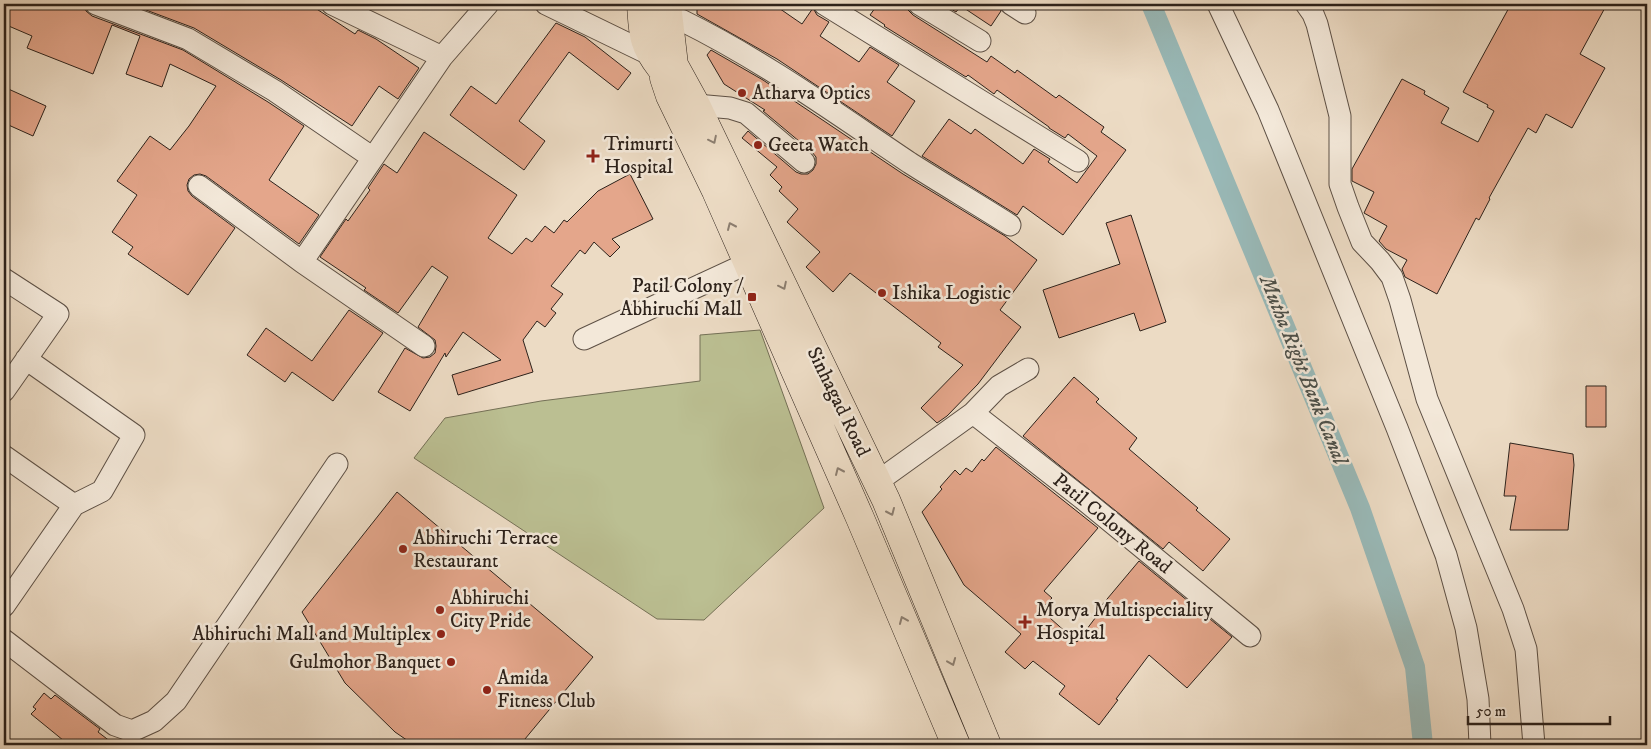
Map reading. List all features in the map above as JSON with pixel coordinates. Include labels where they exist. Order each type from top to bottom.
[{"type":"main road","points":[[641,4],[644,35],[661,62]]},
{"type":"main road","points":[[652,4],[661,62]]},
{"type":"main road","points":[[661,62],[676,9]]},
{"type":"main road","name":"Sinhagad Road","points":[[661,62],[696,105],[877,482],[988,745]]},
{"type":"main road","name":"Sinhagad Road","points":[[661,62],[670,96],[748,263],[860,518],[956,745]]},
{"type":"street","points":[[96,4],[188,39],[275,90],[373,158]]},
{"type":"street","points":[[332,4],[442,57]]},
{"type":"street","points":[[302,262],[442,57],[488,4]]},
{"type":"street","points":[[546,4],[661,62]]},
{"type":"street","points":[[824,4],[1078,161]]},
{"type":"street","points":[[919,4],[980,42]]},
{"type":"street","points":[[1218,4],[1268,110],[1397,428],[1446,555],[1466,628],[1478,699],[1480,745]]},
{"type":"street","points":[[1306,4],[1317,24],[1340,116],[1340,184],[1362,242],[1380,260],[1392,277],[1427,399],[1513,609],[1526,650],[1534,745]]},
{"type":"street","points":[[676,9],[795,84],[912,164],[1010,225]]},
{"type":"street","points":[[696,105],[730,108],[746,113],[804,162]]},
{"type":"street","points":[[199,186],[302,262],[424,346]]},
{"type":"street","points":[[584,339],[748,263]]},
{"type":"street","points":[[4,279],[58,314],[4,391]]},
{"type":"street","points":[[4,606],[74,505],[102,491],[134,435],[26,359]]},
{"type":"street","points":[[877,482],[973,413],[999,386],[1028,369]]},
{"type":"street","name":"Patil Colony Road","points":[[973,413],[1083,499],[1250,636]]},
{"type":"street","points":[[4,456],[74,505]]},
{"type":"street","points":[[4,640],[115,725],[132,731],[154,721],[176,701],[337,464]]},
{"type":"green space","points":[[760,330],[824,508],[704,620],[657,619],[414,458],[445,418],[541,401],[700,381],[700,335]]},
{"type":"building","points":[[4,4],[84,4],[86,11],[92,16],[183,50],[304,126],[269,180],[319,215],[299,244],[206,176],[200,174],[194,175],[189,179],[188,191],[235,228],[188,295],[128,254],[133,247],[112,232],[137,195],[117,181],[150,136],[170,150],[216,86],[170,64],[162,87],[126,74],[140,36],[112,25],[93,74],[27,48],[32,36],[4,24]]},
{"type":"building","points":[[130,4],[309,4],[355,34],[358,30],[376,39],[419,68],[398,99],[379,86],[352,126],[281,80],[194,28]]},
{"type":"building","points":[[697,4],[773,4],[802,24],[813,8],[817,15],[829,22],[820,36],[859,62],[870,47],[899,65],[887,82],[915,101],[892,136],[777,59],[697,14]]},
{"type":"building","points":[[878,4],[907,4],[908,10],[913,15],[987,62],[991,56],[1015,73],[1017,70],[1056,98],[1059,95],[1104,127],[1101,132],[1126,150],[1063,235],[1023,206],[1017,215],[922,156],[949,119],[971,134],[975,129],[1023,164],[1034,149],[1050,159],[1048,162],[1077,183],[1097,156],[1068,134],[1065,138],[1049,128],[997,90],[994,94],[968,75],[966,77],[884,26],[870,15]]},
{"type":"building","points":[[943,4],[999,4],[1001,11],[991,26],[961,6],[956,12]]},
{"type":"building","points":[[1511,4],[1607,4],[1580,54],[1605,68],[1572,128],[1546,114],[1536,133],[1528,128],[1489,198],[1479,220],[1476,218],[1437,294],[1405,277],[1402,269],[1407,260],[1386,249],[1379,241],[1387,226],[1364,213],[1374,192],[1352,181],[1352,169],[1402,79],[1425,91],[1424,94],[1449,108],[1441,123],[1478,142],[1494,111],[1487,107],[1488,105],[1463,92]]},
{"type":"building","points":[[556,23],[585,37],[631,73],[618,90],[569,52],[519,121],[545,141],[524,170],[450,115],[471,86],[496,104]]},
{"type":"building","points":[[711,50],[763,80],[903,174],[1005,236],[1037,260],[1000,310],[1021,327],[978,384],[947,416],[937,423],[921,408],[963,365],[938,347],[941,343],[850,273],[833,292],[806,267],[820,252],[787,222],[798,209],[779,191],[782,187],[770,175],[777,167],[742,138],[748,131],[796,172],[801,174],[808,174],[813,170],[816,164],[816,157],[763,111],[765,110],[724,84],[707,55]]},
{"type":"building","points":[[4,87],[46,106],[33,136],[4,123]]},
{"type":"building","points":[[424,132],[517,195],[488,238],[512,254],[526,238],[532,242],[545,226],[554,233],[564,220],[567,222],[598,191],[630,174],[653,219],[612,239],[620,247],[610,257],[594,242],[585,254],[580,250],[551,286],[563,294],[551,309],[556,313],[545,327],[537,321],[523,340],[533,372],[458,395],[452,375],[501,360],[463,332],[446,357],[445,353],[410,411],[378,392],[405,348],[423,358],[430,357],[435,353],[435,340],[418,327],[448,277],[432,266],[398,313],[364,290],[366,288],[320,257],[346,219],[348,221],[370,190],[368,188],[384,164],[397,173]]},
{"type":"building","points":[[1131,215],[1166,322],[1140,331],[1134,313],[1059,338],[1043,290],[1120,264],[1106,223]]},
{"type":"building","points":[[349,310],[383,333],[333,401],[292,372],[285,382],[247,355],[266,328],[312,361]]},
{"type":"building","points":[[1074,377],[1099,399],[1096,402],[1137,438],[1129,449],[1198,508],[1196,510],[1230,539],[1203,571],[1169,542],[1163,549],[1023,436]]},
{"type":"building","points":[[1586,386],[1606,386],[1606,427],[1586,427]]},
{"type":"building","points":[[1510,443],[1573,454],[1574,465],[1568,530],[1510,530],[1516,496],[1504,496]]},
{"type":"building","points":[[996,447],[1098,528],[1044,591],[1052,598],[1044,606],[1053,614],[1050,618],[1077,642],[1099,613],[1097,611],[1139,561],[1232,637],[1187,688],[1149,655],[1099,725],[1059,694],[1065,686],[1033,661],[1025,669],[1005,652],[1021,634],[964,585],[922,512],[942,489],[940,487],[955,470],[960,475],[966,468],[972,472],[982,459],[984,461]]},
{"type":"building","name":"Abhiruchi Mall and Multiplex","points":[[397,492],[593,657],[520,745],[414,745],[395,732],[345,683],[302,612]]},
{"type":"building","points":[[44,693],[51,699],[55,695],[100,729],[98,732],[115,745],[69,745],[31,714],[36,709],[33,707]]},
{"type":"waterway","name":"Mutha Right Bank Canal","points":[[1151,4],[1360,508],[1415,667],[1423,745]]},
{"type":"place","name":"Atharva Optics","points":[[742,93]]},
{"type":"place","name":"Geeta Watch","points":[[758,145]]},
{"type":"place","name":"Trimurti Hospital","points":[[593,156]]},
{"type":"place","name":"Ishika Logistic","points":[[882,293]]},
{"type":"place","name":"Patil Colony / Abhiruchi Mall","points":[[752,297]]},
{"type":"place","name":"Abhiruchi Terrace Restaurant","points":[[403,549]]},
{"type":"place","name":"Abhiruchi City Pride","points":[[440,610]]},
{"type":"place","name":"Morya Multispeciality Hospital","points":[[1025,622]]},
{"type":"place","name":"Abhiruchi Mall and Multiplex","points":[[441,634]]},
{"type":"place","name":"Gulmohor Banquet","points":[[451,662]]},
{"type":"place","name":"Amida Fitness Club","points":[[487,690]]}]
